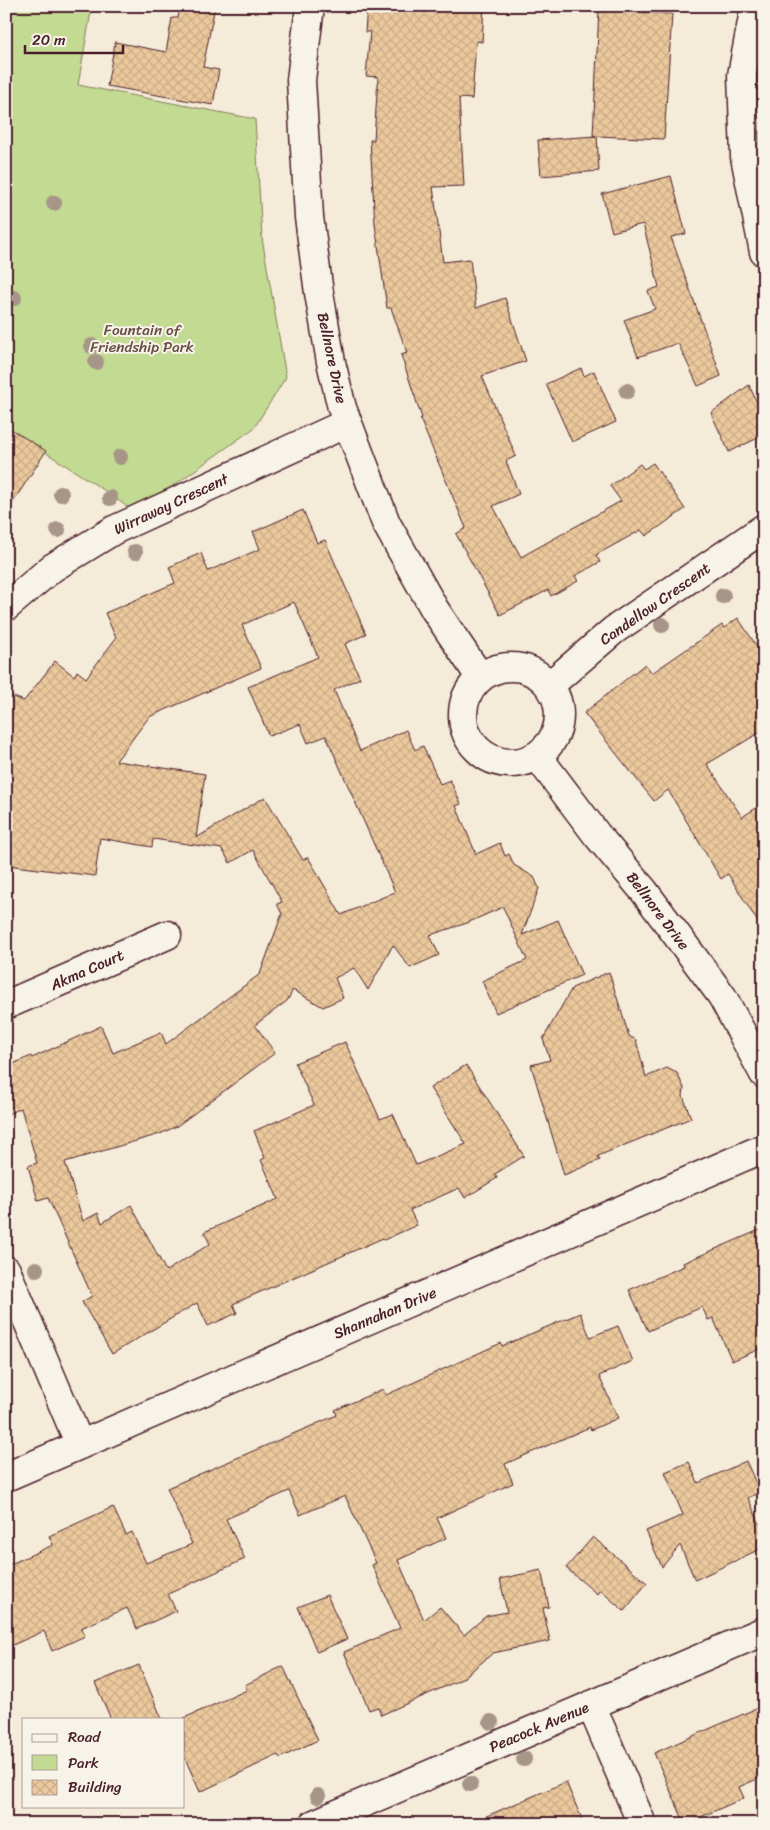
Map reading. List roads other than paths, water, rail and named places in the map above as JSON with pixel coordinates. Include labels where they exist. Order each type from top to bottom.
[{"type":"street","name":"Bellnore Drive","points":[[310,6],[301,80],[309,217],[319,294],[332,362],[347,423],[386,523],[434,610],[480,677]]},
{"type":"street","points":[[755,6],[742,75],[745,148],[758,230],[764,252]]},
{"type":"street","name":"Wirraway Crescent","points":[[6,606],[52,568],[114,530],[347,423]]},
{"type":"street","name":"Candellow Crescent","points":[[550,685],[614,630],[764,528]]},
{"type":"street","points":[[505,667],[533,671],[550,685],[560,714],[552,743],[538,757],[521,764],[491,760],[474,746],[463,722],[468,693],[480,677],[505,667]]},
{"type":"street","name":"Bellnore Drive","points":[[538,757],[597,836],[644,891],[722,996],[764,1074]]},
{"type":"street","name":"Akma Court","points":[[6,1005],[167,935]]},
{"type":"street","name":"Shannahan Drive","points":[[6,1477],[764,1148]]},
{"type":"street","points":[[6,1270],[80,1445]]},
{"type":"street","name":"Peacock Avenue","points":[[314,1824],[764,1631]]},
{"type":"street","points":[[591,1705],[642,1824]]},
{"type":"park label","name":"Fountain of Friendship Park","points":[[142,338]]}]
